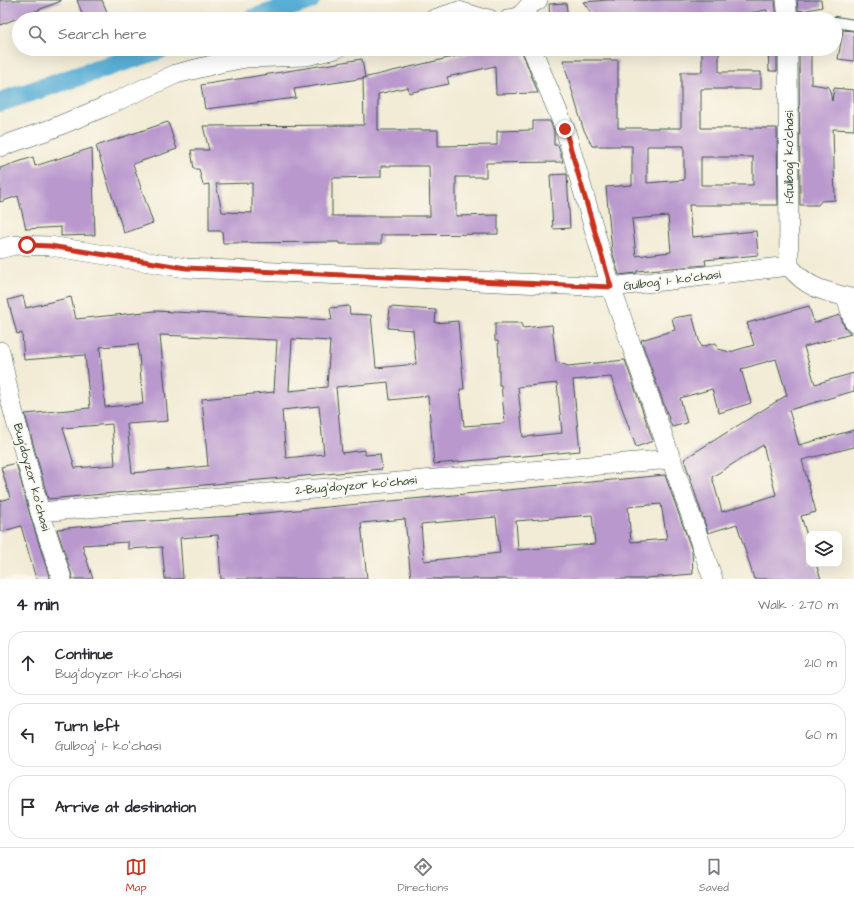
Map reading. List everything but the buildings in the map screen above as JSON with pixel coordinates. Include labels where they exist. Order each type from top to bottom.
[{"type":"street","points":[[522,12],[538,0]]},
{"type":"street","points":[[451,12],[466,6]]},
{"type":"street","points":[[0,147],[104,107],[176,74],[220,62],[246,58],[306,56]]},
{"type":"street","name":"Gulbogʻ 1- koʻchasi","points":[[535,56],[565,129],[611,287],[789,266]]},
{"type":"street","name":"1-Gulbogʻ koʻchasi","points":[[788,56],[789,266]]},
{"type":"street","points":[[0,249],[14,245],[50,246],[186,268],[611,287],[713,579]]},
{"type":"street","points":[[789,266],[808,285],[826,292],[850,298],[854,322]]},
{"type":"street","name":"Bug'doyzor koʻchasi","points":[[0,350],[10,399],[40,512],[62,579]]},
{"type":"street","name":"2-Bugʻdoyzor koʻchasi","points":[[40,512],[672,459]]},
{"type":"lane","points":[[842,23],[854,25]]},
{"type":"waterway","points":[[273,12],[310,0]]},
{"type":"waterway","points":[[0,102],[140,56]]},
{"type":"route","points":[[27,245],[50,246],[186,268],[611,287],[565,129]]}]
